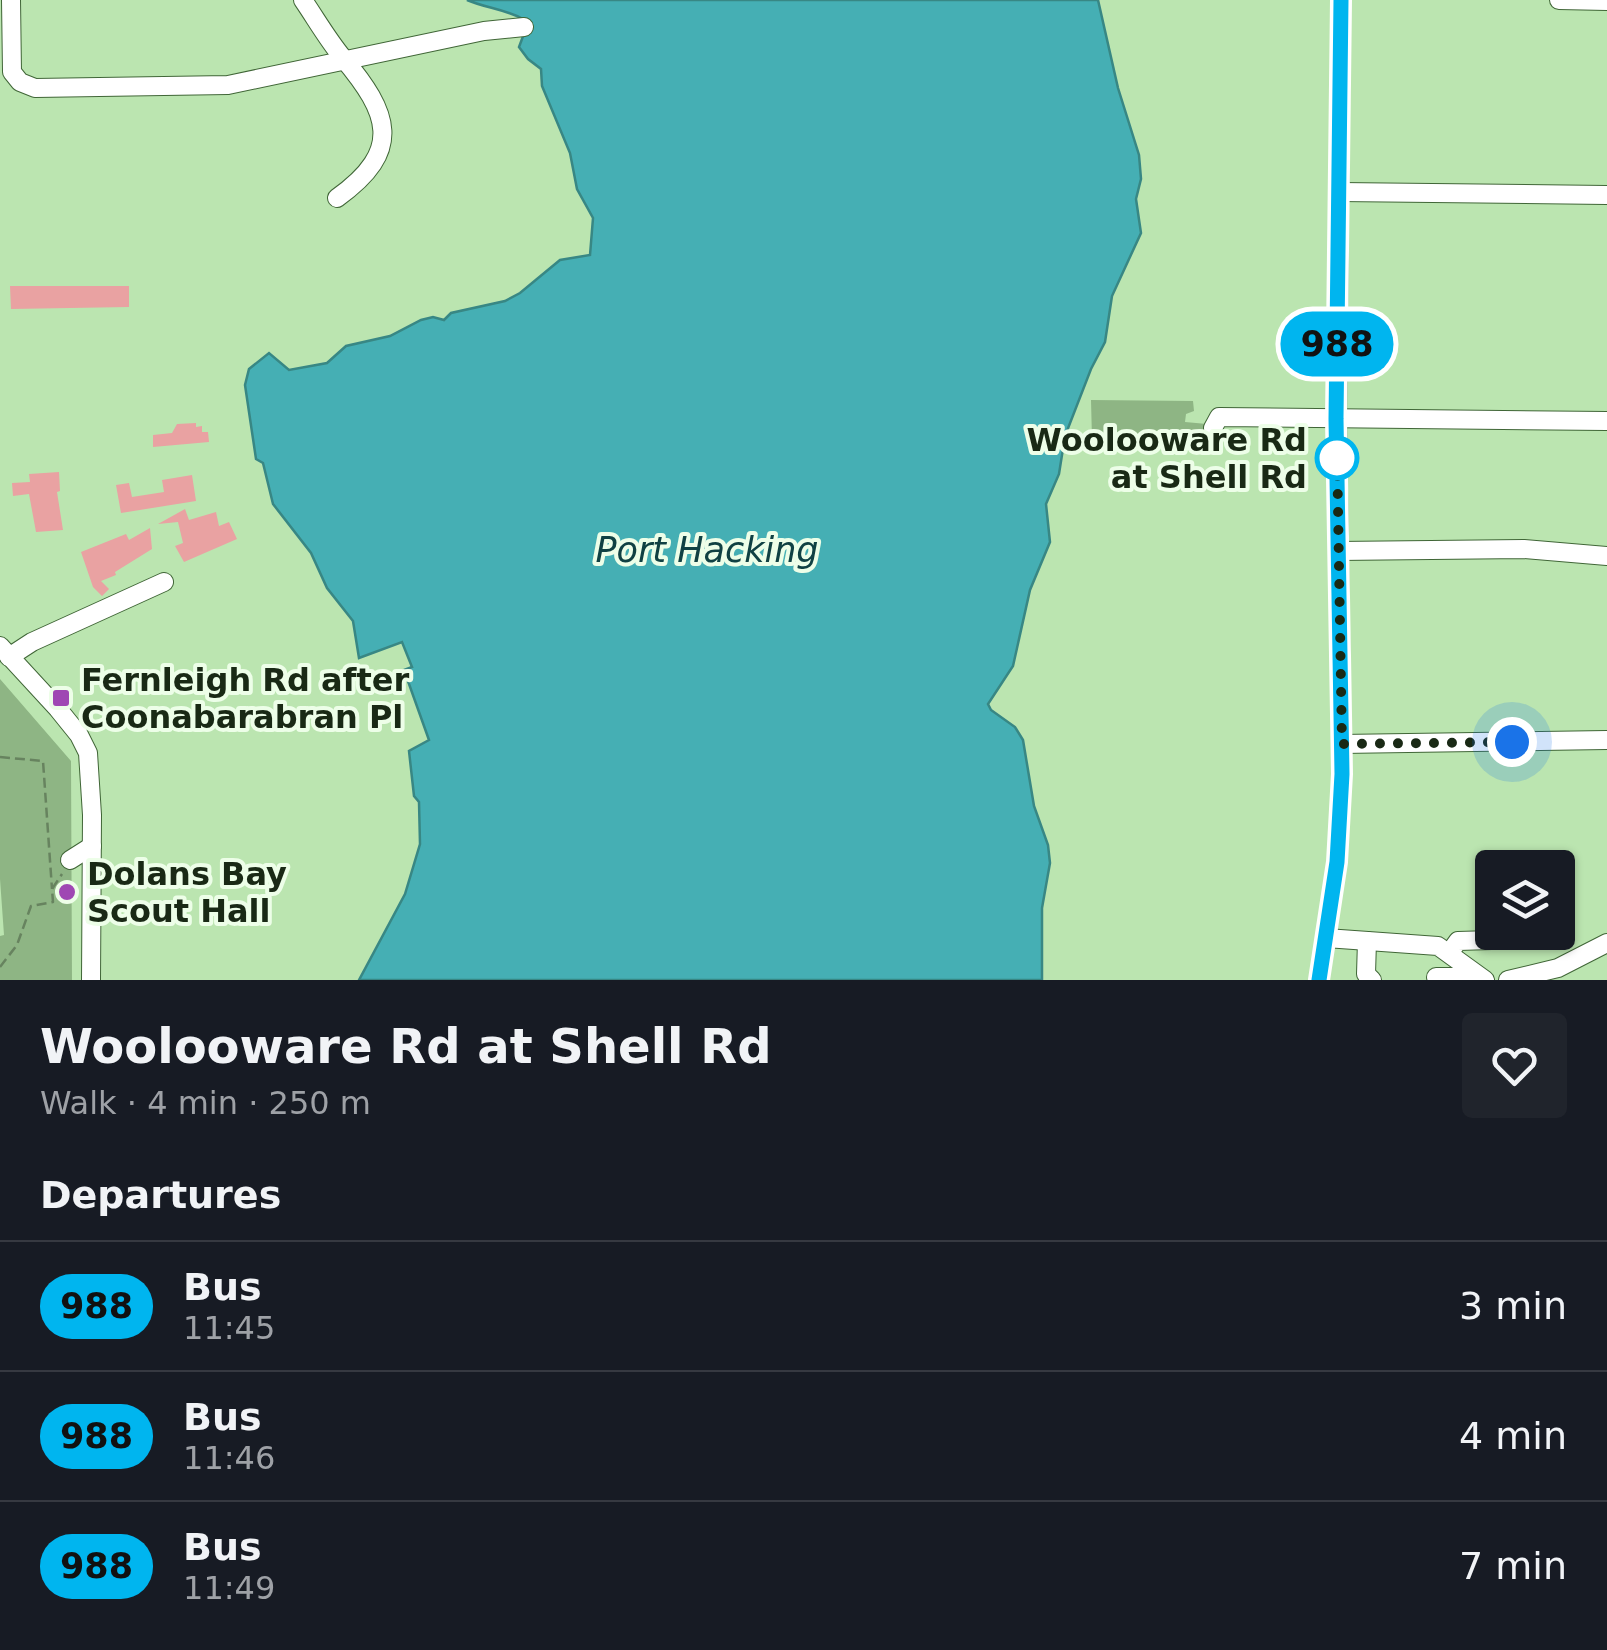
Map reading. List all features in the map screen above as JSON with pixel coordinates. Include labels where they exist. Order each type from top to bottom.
[{"type":"street","points":[[11,0],[12,72],[20,82],[35,88],[216,86],[484,31],[524,27]]},
{"type":"street","points":[[304,0],[377,103],[383,121],[381,142],[363,180],[337,198]]},
{"type":"street","points":[[1320,980],[1338,845],[1342,744],[1336,419],[1340,0]]},
{"type":"street","points":[[1559,0],[1607,1]]},
{"type":"street","points":[[1339,192],[1607,194]]},
{"type":"street","points":[[1216,417],[1607,422]]},
{"type":"street","points":[[1338,552],[1524,549],[1607,556]]},
{"type":"street","points":[[91,980],[88,753],[69,722],[5,652],[164,582]]},
{"type":"street","points":[[1342,744],[1607,740]]},
{"type":"street","points":[[70,860],[92,846]]},
{"type":"street","points":[[1326,938],[1444,949],[1481,978]]},
{"type":"street","points":[[1475,940],[1458,940],[1444,949],[1435,978],[1481,978]]},
{"type":"street","points":[[1367,941],[1366,974],[1372,980]]},
{"type":"street","points":[[1508,980],[1558,968],[1607,943]]},
{"type":"path","points":[[0,757],[43,762],[53,902],[31,906],[17,946],[0,967]]},
{"type":"path","points":[[52,889],[70,860]]},
{"type":"green space","points":[[1091,400],[1193,401],[1194,411],[1186,414],[1185,422],[1207,424],[1194,440],[1092,439]]},
{"type":"green space","points":[[0,679],[71,761],[72,980],[0,980],[0,936],[4,935],[0,879]]},
{"type":"water","name":"Port Hacking","points":[[467,0],[1098,0],[1118,88],[1139,155],[1141,179],[1136,199],[1141,233],[1112,296],[1105,342],[1065,436],[1059,474],[1046,504],[1050,542],[1030,590],[1013,666],[988,704],[1015,727],[1023,740],[1034,806],[1048,845],[1050,863],[1042,908],[1042,980],[359,980],[405,894],[420,844],[419,802],[414,796],[409,751],[429,740],[404,670],[412,667],[402,642],[359,658],[353,621],[327,588],[311,553],[273,504],[263,463],[256,459],[245,385],[249,369],[269,353],[289,370],[327,363],[346,346],[390,336],[421,320],[444,320],[451,313],[505,301],[560,260],[590,255],[593,218],[577,189],[570,153],[542,86],[541,69],[519,47],[525,31],[523,19]]},
{"type":"building","points":[[10,286],[129,286],[129,307],[11,309]]},
{"type":"building","points":[[196,423],[196,427],[202,426],[202,432],[208,432],[209,442],[153,447],[153,435],[172,433],[177,424]]},
{"type":"building","points":[[59,472],[57,492],[63,530],[36,532],[29,494],[13,496],[12,483],[30,482],[29,474]]},
{"type":"building","points":[[192,475],[196,501],[121,513],[116,485],[129,483],[132,497],[164,492],[162,480]]},
{"type":"building","points":[[185,509],[189,520],[216,512],[219,526],[229,522],[237,539],[184,562],[175,546],[183,543],[178,522],[158,524]]},
{"type":"building","points":[[150,528],[152,549],[101,581],[109,589],[102,596],[93,587],[81,552],[126,534],[129,540]]},
{"type":"bus line","name":"988","points":[[1319,980],[1337,862],[1342,774],[1336,419],[1341,0]]},
{"type":"place","name":"Woolooware Rd at Shell Rd","points":[[1337,458]]},
{"type":"place","name":"Fernleigh Rd after Coonabarabran Pl","points":[[61,698]]},
{"type":"place","name":"Dolans Bay Scout Hall","points":[[67,892]]},
{"type":"route","points":[[1337,458],[1337,449],[1342,744],[1512,742]]}]
